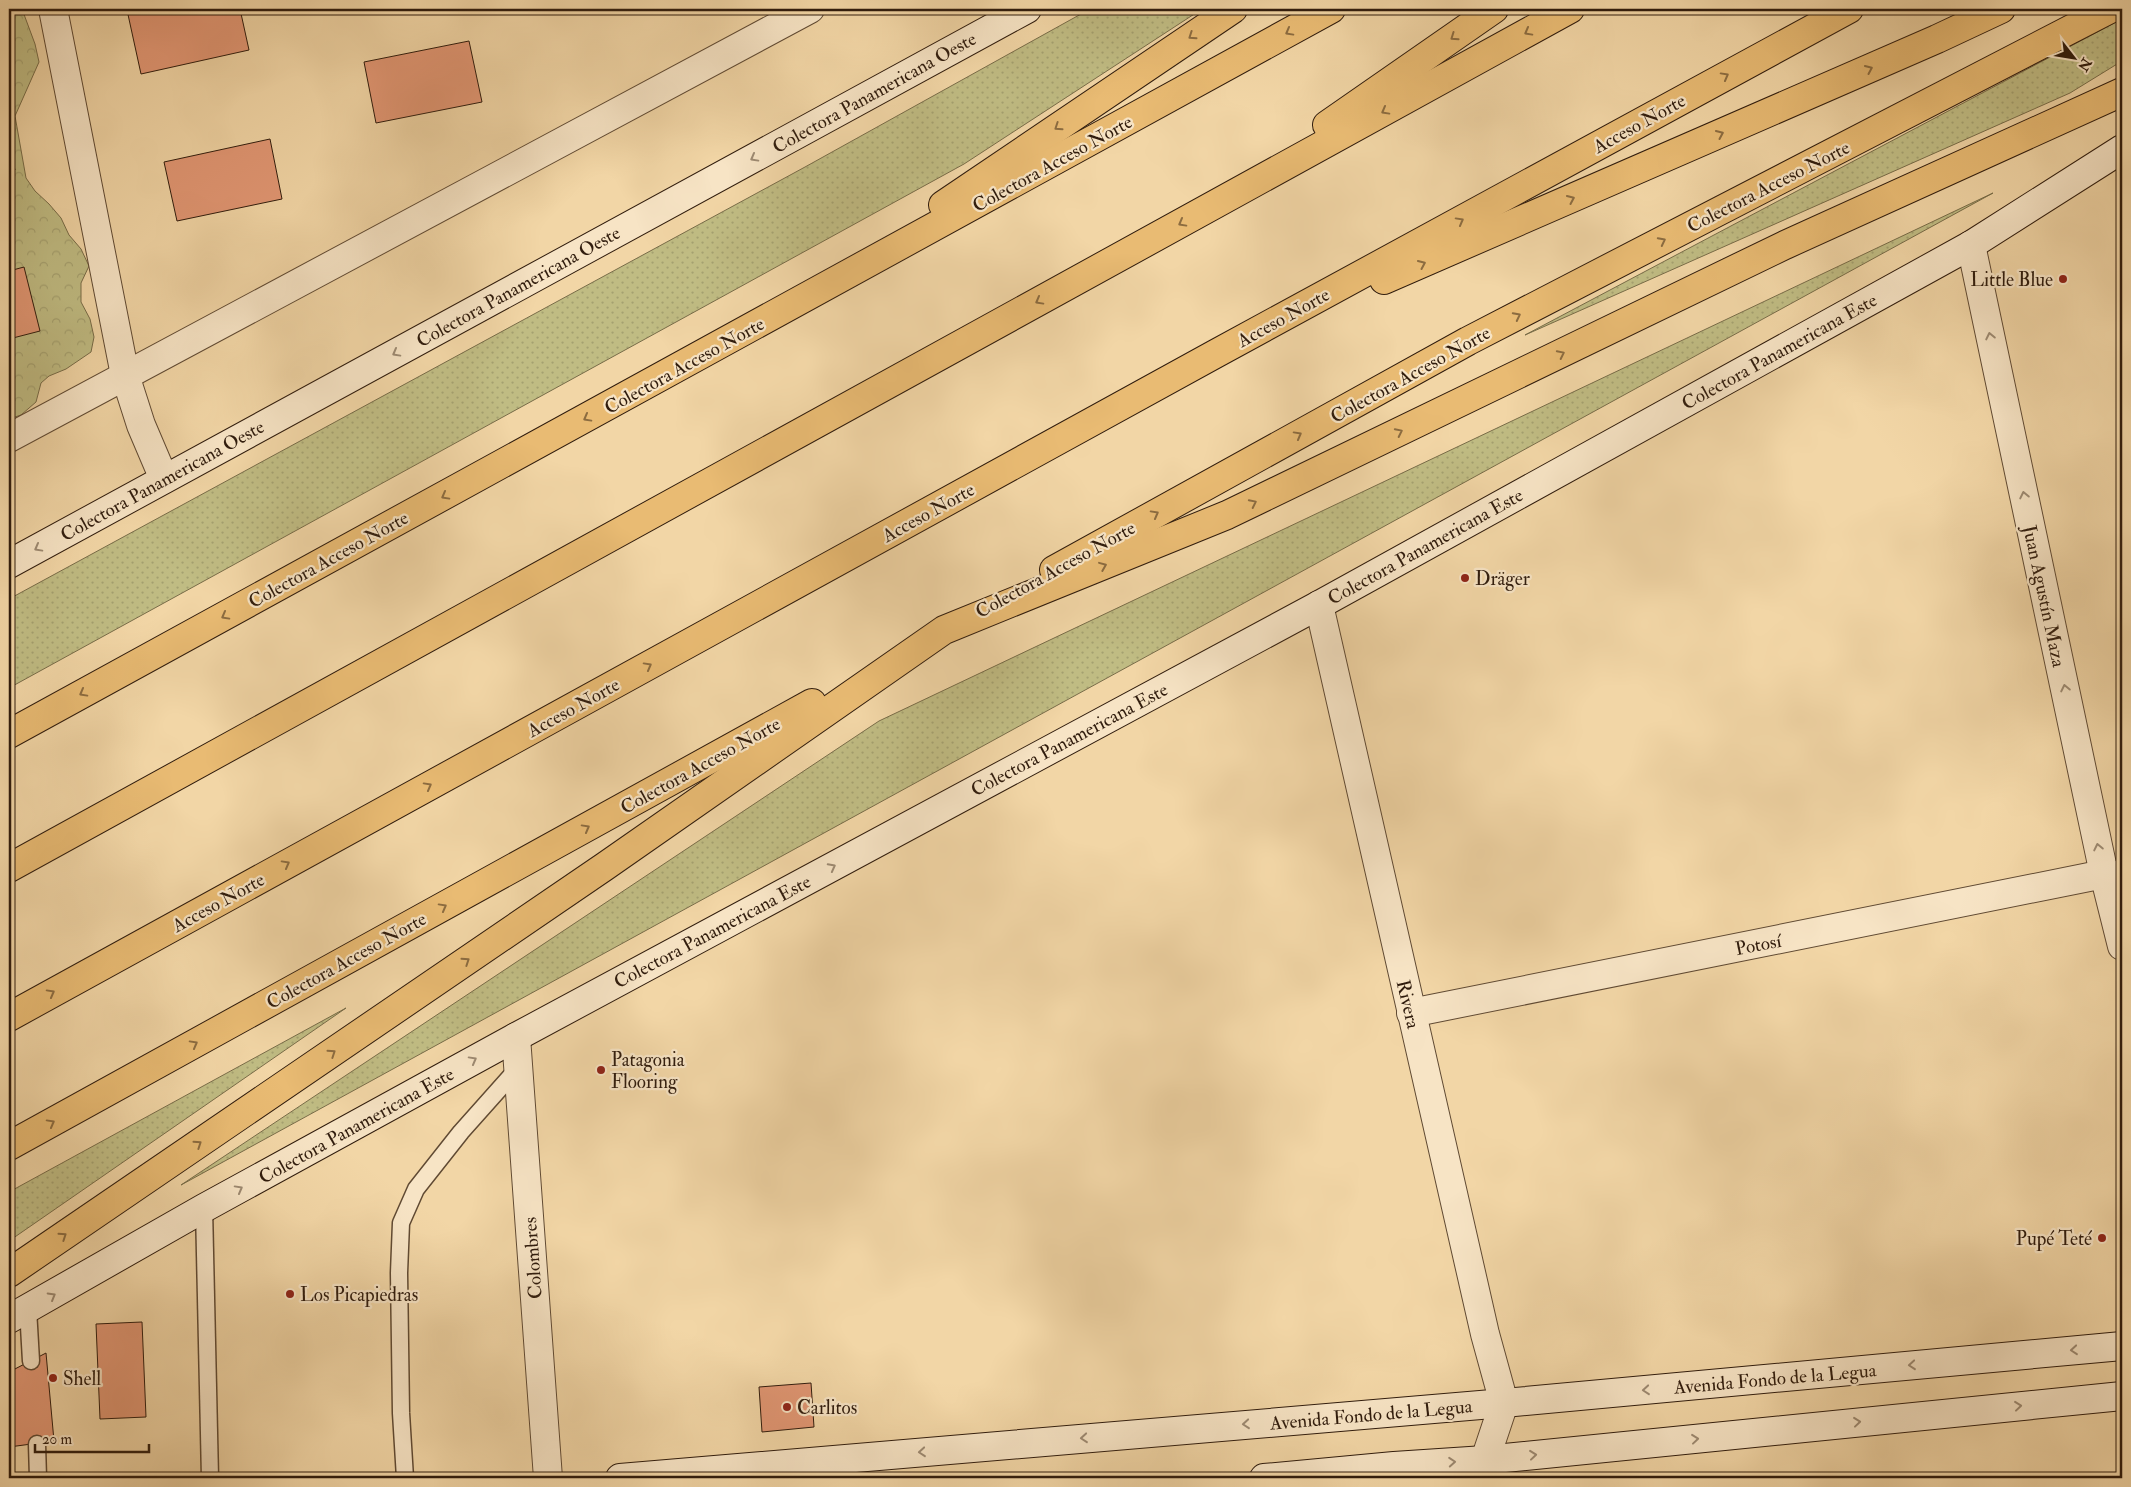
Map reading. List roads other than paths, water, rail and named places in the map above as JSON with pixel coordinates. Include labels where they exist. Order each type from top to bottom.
[{"type":"highway","points":[[799,302],[1232,9]]},
{"type":"highway","name":"Colectora Acceso Norte","points":[[9,734],[1331,9]]},
{"type":"highway","points":[[1206,210],[1494,9]]},
{"type":"highway","points":[[9,868],[1570,9]]},
{"type":"highway","name":"Acceso Norte","points":[[9,1017],[1217,353],[1849,9]]},
{"type":"highway","points":[[1217,353],[1937,39],[2001,9]]},
{"type":"highway","name":"Colectora Acceso Norte","points":[[9,1146],[1468,341],[2110,9]]},
{"type":"highway","points":[[9,1274],[604,867],[944,630],[1227,515],[1785,245],[2122,92]]},
{"type":"street","points":[[53,9],[125,375],[141,425],[164,479]]},
{"type":"street","name":"Colectora Panamericana Oeste","points":[[9,564],[1027,9]]},
{"type":"street","points":[[9,438],[795,12]]},
{"type":"street","name":"Colectora Panamericana Este","points":[[18,1314],[204,1208],[516,1037],[1318,605],[1971,245],[2122,149]]},
{"type":"street","name":"Juan Agustín Maza","points":[[1971,245],[2116,871],[2122,946]]},
{"type":"street","name":"Rivera","points":[[1318,605],[1485,1334],[1504,1403]]},
{"type":"street","name":"Potosí","points":[[1411,1013],[2116,871]]},
{"type":"street","name":"Colombres","points":[[516,1037],[548,1478]]},
{"type":"street","name":"Avenida Fondo de la Legua","points":[[620,1478],[1504,1403],[2122,1346]]},
{"type":"street","points":[[1264,1478],[1401,1465],[1485,1469],[2122,1396]]},
{"type":"street","points":[[1485,1469],[1504,1403]]},
{"type":"lane","points":[[405,1478],[400,1413],[399,1273],[402,1223],[416,1189],[461,1132],[518,1068]]},
{"type":"lane","points":[[204,1208],[210,1478]]},
{"type":"lane","points":[[18,1314],[31,1361]]},
{"type":"lane","points":[[37,1444],[38,1478]]},
{"type":"place","name":"Little Blue","points":[[2063,279]]},
{"type":"place","name":"Dräger","points":[[1465,578]]},
{"type":"place","name":"Patagonia Flooring","points":[[601,1070]]},
{"type":"place","name":"Pupé Teté","points":[[2102,1238]]},
{"type":"place","name":"Los Picapiedras","points":[[290,1294]]},
{"type":"place","name":"Shell","points":[[53,1378]]},
{"type":"place","name":"Carlitos","points":[[787,1407]]}]
